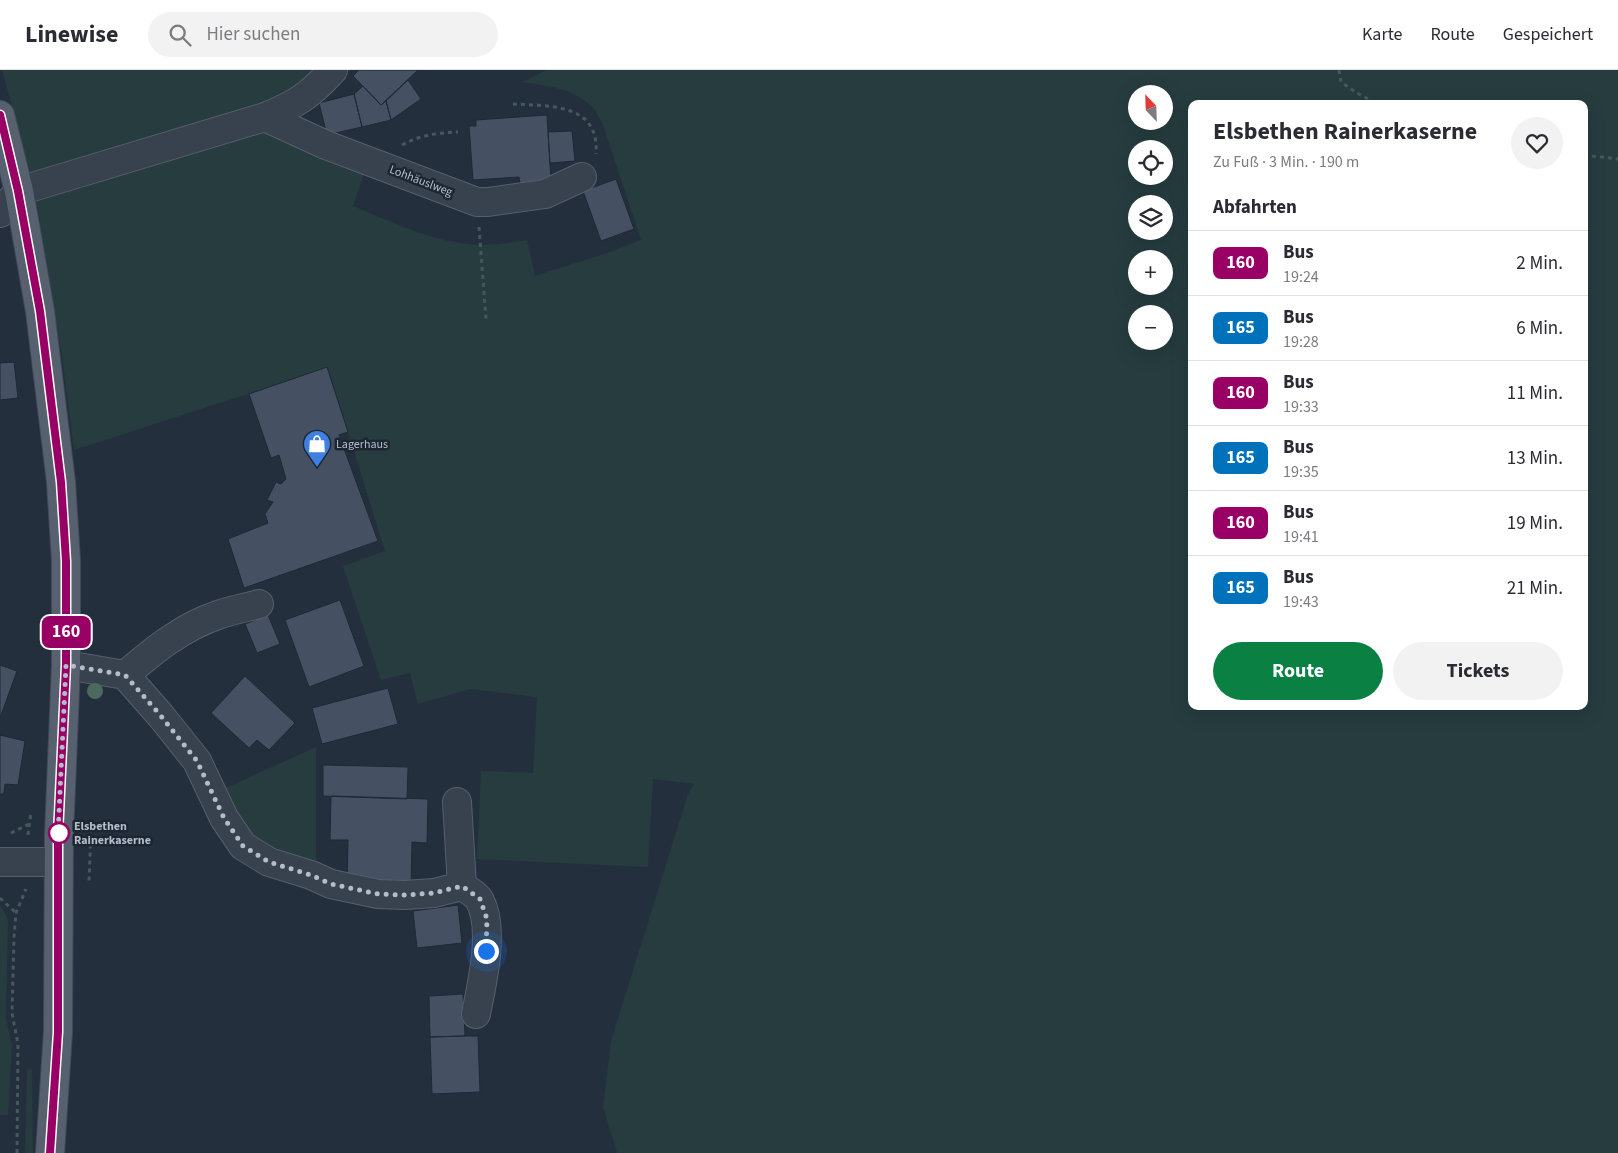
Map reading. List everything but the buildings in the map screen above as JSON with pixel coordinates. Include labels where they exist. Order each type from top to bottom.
[{"type":"main road","points":[[0,115],[18,191],[40,311],[61,482],[66,561],[66,665],[58,862],[58,1032],[50,1153]]},
{"type":"street","points":[[0,213],[18,191],[265,117],[289,107],[302,100],[317,88],[333,70]]},
{"type":"street","name":"Lohhäuslweg","points":[[265,117],[326,145],[477,202],[545,194],[582,177]]},
{"type":"street","points":[[125,675],[178,634],[198,623],[219,614],[259,604]]},
{"type":"street","points":[[66,665],[125,675],[197,761],[224,818],[243,846],[269,862],[311,875],[331,884],[378,894],[434,893],[462,886],[480,899],[487,919],[485,967],[476,1014]]},
{"type":"street","points":[[457,802],[462,886]]},
{"type":"street","points":[[0,862],[58,862]]},
{"type":"path","points":[[1339,70],[1342,82],[1370,100]]},
{"type":"path","points":[[513,104],[552,106],[568,109],[586,120],[593,132],[597,145],[596,158],[590,170],[582,177]]},
{"type":"path","points":[[378,164],[397,147],[416,138],[434,133],[458,132]]},
{"type":"path","points":[[1588,155],[1618,159]]},
{"type":"path","points":[[477,202],[486,319]]},
{"type":"path","points":[[17,1153],[18,1044],[12,1013],[14,937],[16,913],[26,889],[29,824],[32,807]]},
{"type":"path","points":[[6,833],[12,833],[29,824]]},
{"type":"path","points":[[0,898],[16,913]]},
{"type":"green space","points":[[2,70],[333,70],[266,117],[366,168],[353,206],[417,232],[450,241],[485,245],[527,240],[535,276],[641,240],[602,122],[594,109],[584,100],[568,92],[522,82],[547,70],[1618,70],[1618,1153],[617,1153],[603,1107],[611,1041],[688,794],[694,784],[653,779],[648,867],[477,859],[481,771],[533,773],[537,697],[470,689],[418,704],[410,673],[381,680],[343,566],[385,551],[328,368],[74,450],[62,356],[34,186]]},
{"type":"green space","points":[[316,747],[316,862],[271,855],[250,845],[219,791]]},
{"type":"green space","points":[[0,904],[8,920],[6,1019],[12,1044],[8,1115],[0,1115]]},
{"type":"green space","points":[[27,1069],[32,1070],[33,1153],[25,1153]]},
{"type":"bus line","name":"160","points":[[0,115],[18,191],[40,311],[61,482],[66,561],[66,665],[58,835],[58,1032],[50,1153]]},
{"type":"place","name":"Lagerhaus","points":[[317,468]]},
{"type":"place","name":"Elsbethen Rainerkaserne","points":[[59,833]]},
{"type":"route","points":[[59,833],[58,835],[66,665],[125,675],[197,761],[224,818],[243,846],[269,862],[353,890],[378,894],[405,895],[434,893],[462,886],[480,899],[487,919],[486,951]]}]
